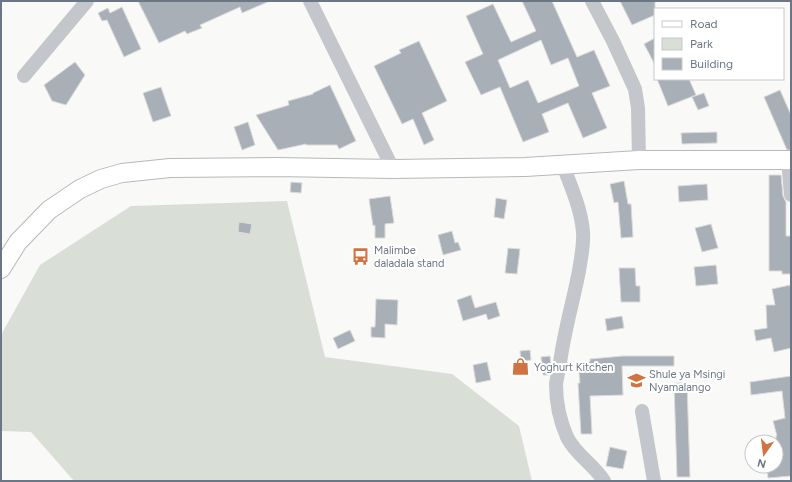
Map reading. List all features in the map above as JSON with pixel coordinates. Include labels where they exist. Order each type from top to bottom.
[{"type":"main road","points":[[1,269],[18,242],[49,210],[80,189],[101,179],[122,173],[170,168],[276,167],[393,169],[525,167],[639,160],[790,160]]},
{"type":"street","points":[[24,76],[87,1]]},
{"type":"street","points":[[310,1],[393,169]]},
{"type":"street","points":[[592,1],[613,41],[635,89],[638,108],[639,160]]},
{"type":"street","points":[[790,160],[791,195]]},
{"type":"street","points":[[563,165],[581,217],[583,245],[556,384],[560,413],[568,438],[580,455],[600,474],[604,481]]},
{"type":"street","points":[[642,411],[654,481]]},
{"type":"green space","points":[[287,201],[325,357],[452,374],[519,426],[532,481],[74,481],[31,432],[1,431],[1,335],[40,265],[131,206]]},
{"type":"building","points":[[138,1],[270,1],[242,13],[240,7],[200,25],[202,28],[187,34],[185,31],[159,43]]},
{"type":"building","points":[[522,1],[552,1],[577,57],[594,50],[610,86],[592,93],[607,128],[583,138],[568,103],[542,114],[549,132],[523,142],[500,87],[481,95],[465,62],[483,54],[466,16],[493,4],[511,42],[536,31]],"holes":[[[541,40],[551,65],[568,58],[579,86],[538,103],[528,80],[510,88],[498,60]]]},
{"type":"building","points":[[620,1],[655,1],[654,15],[632,25]]},
{"type":"building","points":[[122,7],[141,49],[124,57],[107,20],[102,21],[98,13],[108,8],[110,13]]},
{"type":"building","points":[[654,39],[654,63],[644,44]]},
{"type":"building","points":[[419,41],[447,101],[422,113],[434,140],[424,145],[413,119],[402,124],[374,66],[401,53],[399,50]]},
{"type":"building","points":[[75,62],[85,75],[66,105],[52,101],[44,85]]},
{"type":"building","points":[[657,80],[689,80],[696,95],[668,106]]},
{"type":"building","points":[[330,85],[356,141],[339,149],[337,145],[306,144],[278,150],[256,115],[289,105],[288,101],[313,94]]},
{"type":"building","points":[[161,87],[171,116],[153,122],[143,93]]},
{"type":"building","points":[[780,90],[791,115],[791,150],[787,150],[764,97]]},
{"type":"building","points":[[704,93],[709,106],[698,110],[692,97]]},
{"type":"building","points":[[248,122],[255,145],[242,150],[234,127]]},
{"type":"building","points":[[717,132],[717,143],[682,144],[681,133]]},
{"type":"building","points":[[769,175],[781,175],[783,196],[786,202],[786,236],[791,236],[791,274],[782,274],[782,271],[769,271]]},
{"type":"building","points":[[624,181],[628,204],[631,204],[633,237],[621,238],[618,202],[614,203],[610,184]]},
{"type":"building","points":[[291,182],[302,183],[301,193],[290,192]]},
{"type":"building","points":[[707,184],[708,200],[679,202],[678,186]]},
{"type":"building","points":[[390,196],[394,223],[385,224],[385,238],[375,238],[375,225],[373,226],[369,199]]},
{"type":"building","points":[[496,198],[507,200],[504,219],[494,217]]},
{"type":"building","points":[[239,222],[252,224],[250,234],[238,232]]},
{"type":"building","points":[[711,224],[718,248],[702,252],[695,228]]},
{"type":"building","points":[[452,231],[455,243],[458,242],[461,250],[443,255],[438,235]]},
{"type":"building","points":[[508,248],[520,249],[517,274],[505,273]]},
{"type":"building","points":[[716,265],[718,284],[696,286],[694,267]]},
{"type":"building","points":[[619,268],[635,268],[636,286],[640,286],[640,302],[621,302]]},
{"type":"building","points":[[790,285],[791,348],[774,352],[771,338],[756,341],[754,330],[767,328],[766,305],[775,305],[772,289]]},
{"type":"building","points":[[471,295],[475,308],[496,302],[500,316],[488,320],[486,314],[463,321],[457,300]]},
{"type":"building","points":[[376,299],[398,300],[397,325],[385,324],[385,338],[371,337],[371,327],[375,327]]},
{"type":"building","points":[[622,316],[624,328],[607,331],[605,319]]},
{"type":"building","points":[[350,330],[355,341],[338,349],[333,338]]},
{"type":"building","points":[[530,350],[531,360],[521,361],[520,351]]},
{"type":"building","points":[[550,356],[551,365],[549,375],[543,375],[541,357]]},
{"type":"building","points":[[623,356],[674,356],[674,366],[622,366],[623,395],[590,396],[592,434],[581,434],[578,363],[590,362],[590,359]]},
{"type":"building","points":[[487,362],[491,380],[476,383],[473,365]]},
{"type":"building","points":[[791,376],[791,476],[768,478],[768,474],[784,474],[784,434],[776,434],[773,421],[785,418],[782,391],[751,395],[750,382]]},
{"type":"building","points":[[674,383],[687,383],[690,477],[677,477]]},
{"type":"building","points":[[610,447],[627,451],[623,469],[606,466]]},
{"type":"place","name":"Malimbe daladala stand","points":[[361,256]]},
{"type":"place","name":"Yoghurt Kitchen","points":[[521,367]]},
{"type":"place","name":"Shule ya Msingi Nyamalango","points":[[636,380]]}]
